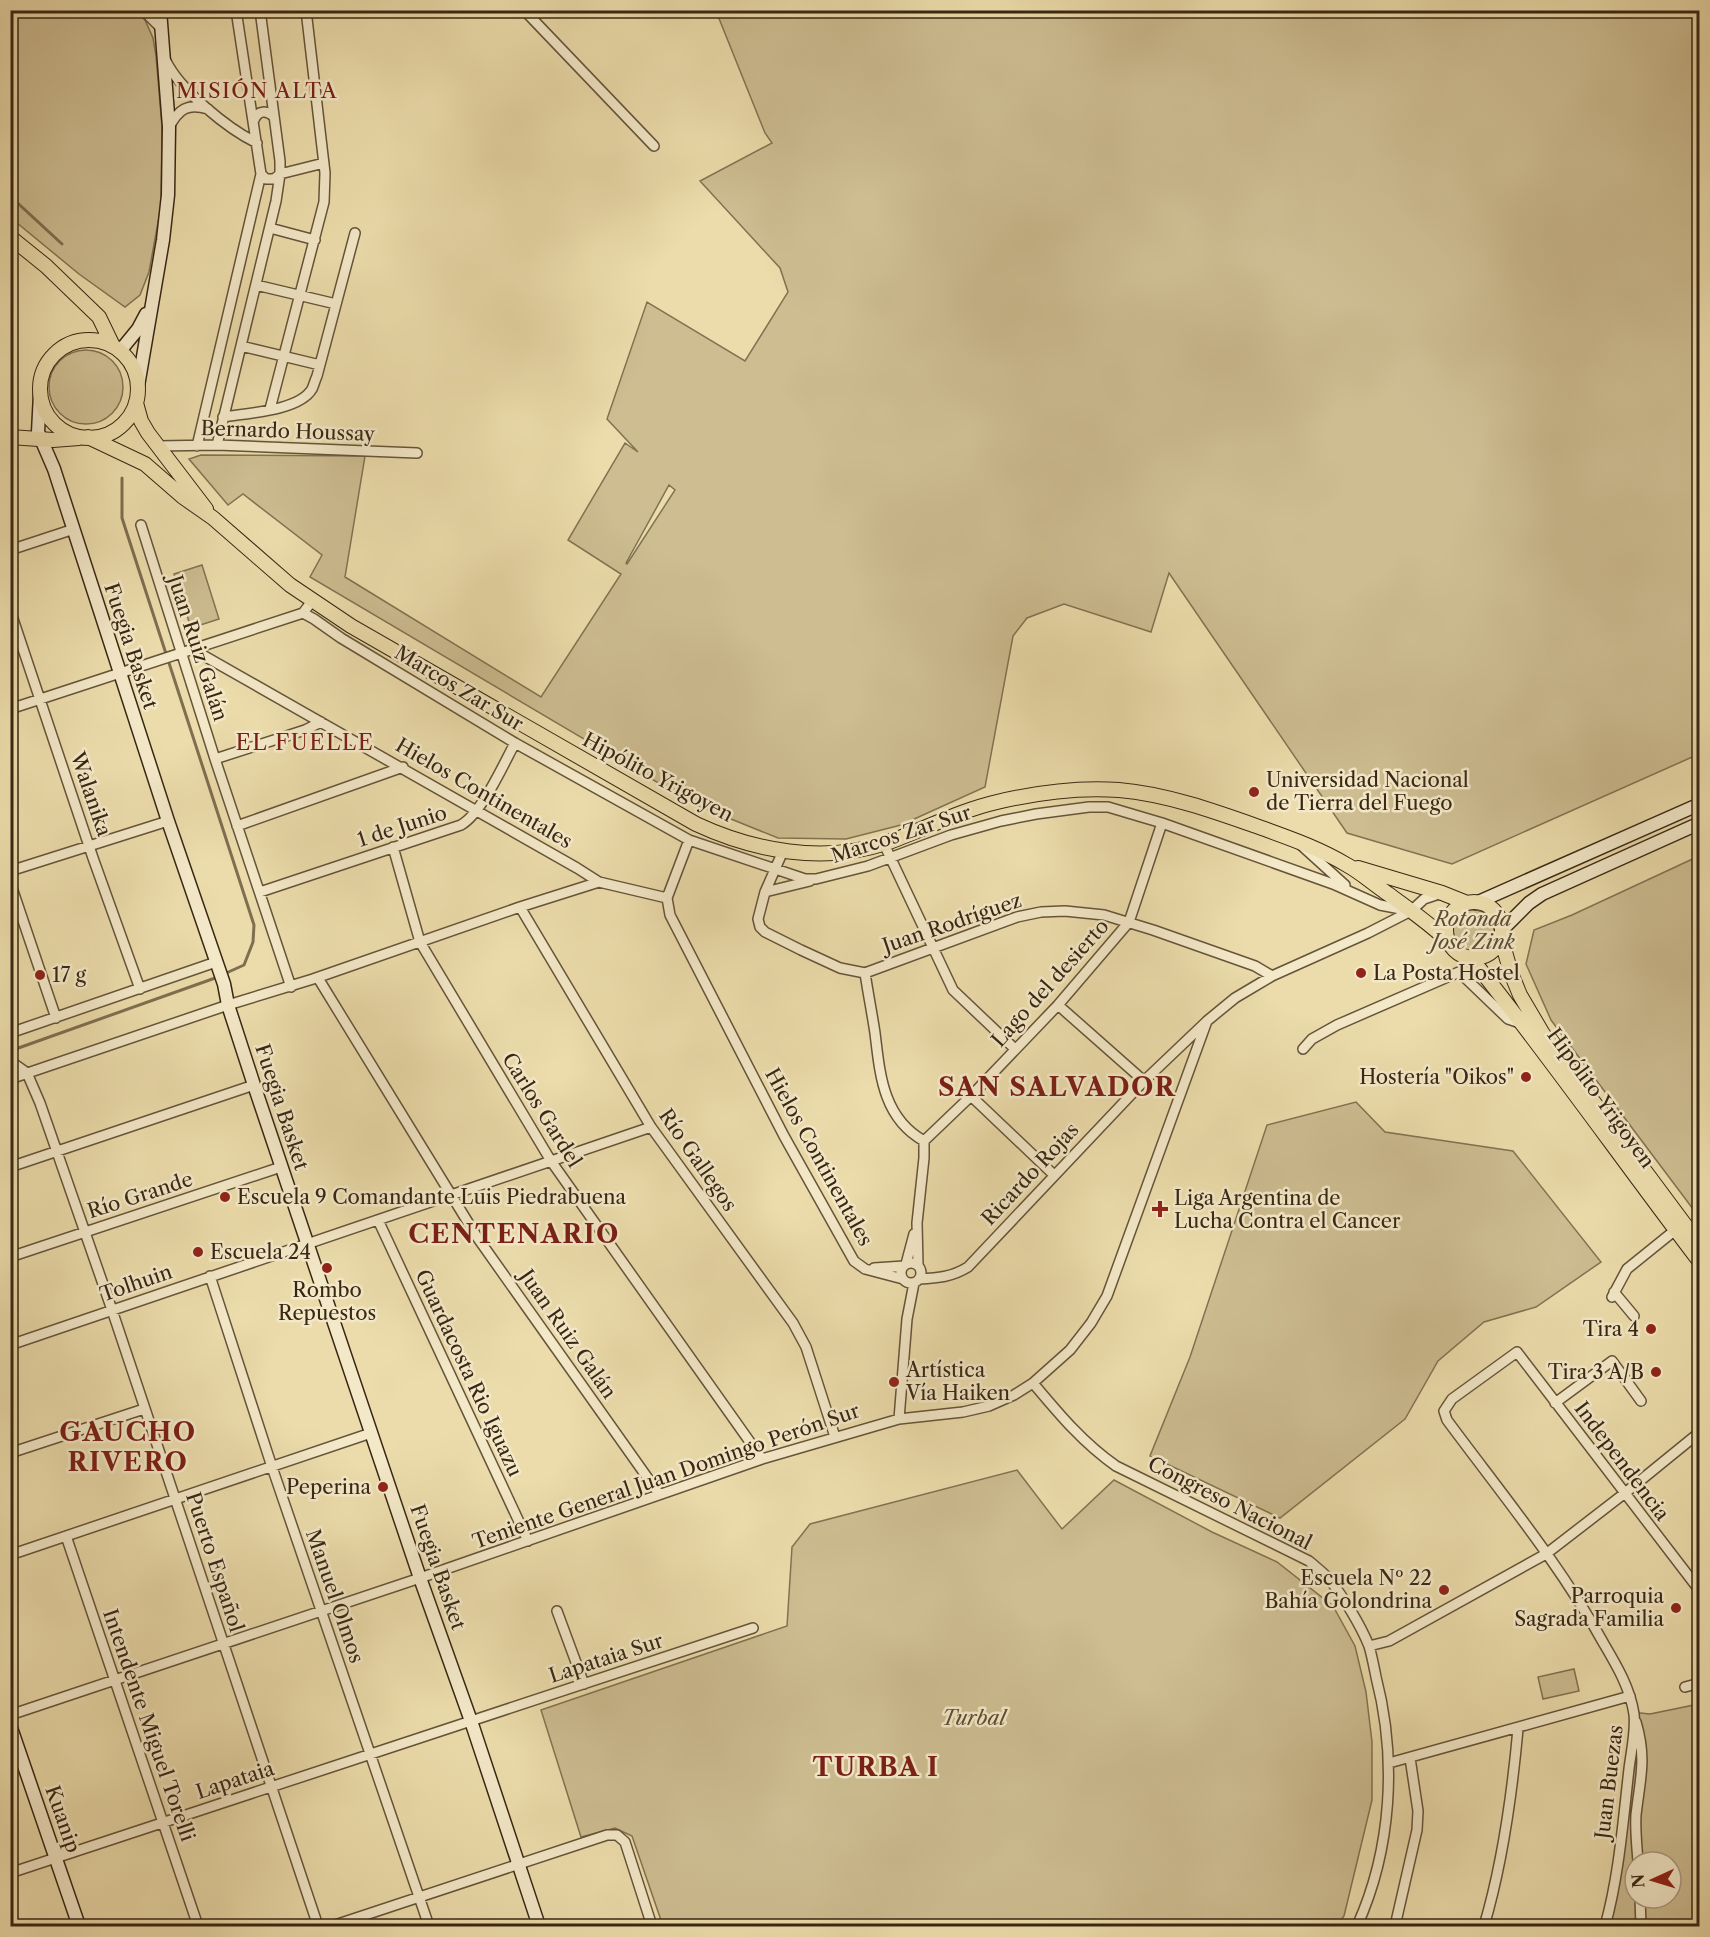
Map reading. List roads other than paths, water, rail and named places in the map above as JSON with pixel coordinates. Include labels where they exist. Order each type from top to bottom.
[{"type":"main road","points":[[160,10],[169,127],[167,206],[136,403],[141,421],[213,518]]},
{"type":"main road","points":[[10,237],[46,266],[99,317],[116,348],[132,367],[138,386]]},
{"type":"main road","points":[[116,348],[138,329],[153,297]]},
{"type":"main road","points":[[47,440],[38,432],[40,380],[52,356],[62,347],[88,340],[101,341],[116,348]]},
{"type":"main road","points":[[40,394],[43,407],[59,428],[71,434],[86,437],[144,464],[183,497],[213,518]]},
{"type":"main road","points":[[10,437],[47,440],[98,437],[116,429],[124,422],[136,403]]},
{"type":"main road","name":"Fuegia Basket","points":[[47,440],[120,674],[224,984],[228,1005],[281,1167],[539,1926]]},
{"type":"main road","name":"Hipólito Yrigoyen","points":[[213,518],[290,585],[312,601],[416,664],[696,824],[740,842],[783,851],[822,854],[884,844],[994,803],[1084,790],[1119,790],[1222,814],[1295,840],[1348,865],[1472,903]]},
{"type":"main road","points":[[1700,804],[1521,884],[1458,907],[1447,922],[1448,941],[1458,954],[1468,958],[1478,958],[1492,951],[1501,934],[1529,903],[1542,894],[1700,823]]},
{"type":"main road","name":"Hipólito Yrigoyen","points":[[1348,865],[1426,921],[1448,941]]},
{"type":"main road","points":[[1472,903],[1491,908],[1497,914],[1501,934]]},
{"type":"main road","name":"Hipólito Yrigoyen","points":[[1501,934],[1515,984],[1538,1027],[1679,1227],[1700,1262]]},
{"type":"main road","name":"Hipólito Yrigoyen","points":[[1468,958],[1523,1024],[1679,1227],[1700,1245]]},
{"type":"main road","name":"Kuanip","points":[[10,1725],[79,1926]]},
{"type":"street","points":[[142,10],[161,28]]},
{"type":"street","points":[[197,446],[261,174],[236,10]]},
{"type":"street","points":[[217,445],[270,228],[280,174],[260,10]]},
{"type":"street","points":[[270,409],[324,202],[324,163],[306,10]]},
{"type":"street","points":[[524,10],[654,146]]},
{"type":"street","points":[[164,56],[175,76],[208,110],[231,129],[257,143]]},
{"type":"street","points":[[169,127],[180,111],[188,107],[198,106],[208,110]]},
{"type":"street","points":[[254,120],[262,112],[270,113],[274,117]]},
{"type":"street","points":[[261,174],[269,180],[280,174],[324,163]]},
{"type":"street","points":[[270,228],[315,240]]},
{"type":"street","points":[[223,417],[295,403],[311,390],[320,365],[355,233]]},
{"type":"street","points":[[256,285],[336,304]]},
{"type":"street","points":[[241,346],[320,365]]},
{"type":"street","name":"Bernardo Houssay","points":[[158,446],[217,445],[417,453]]},
{"type":"street","name":"Juan Ruiz Galán","points":[[141,525],[177,654],[291,987]]},
{"type":"street","points":[[10,550],[74,529]]},
{"type":"street","points":[[10,709],[303,613],[312,601]]},
{"type":"street","name":"Walanika","points":[[10,610],[140,989]]},
{"type":"street","name":"Marcos Zar Sur","points":[[303,613],[515,743],[689,840],[805,879],[816,879],[892,858],[977,827],[1036,814],[1089,807],[1108,807],[1162,823],[1349,890],[1380,904],[1411,911]]},
{"type":"street","name":"Hielos Continentales","points":[[192,649],[403,767],[599,882]]},
{"type":"street","points":[[214,759],[305,730],[321,722]]},
{"type":"street","name":"1 de Junio","points":[[260,892],[469,821],[477,811],[515,743]]},
{"type":"street","points":[[237,826],[403,767]]},
{"type":"street","points":[[10,871],[168,821]]},
{"type":"street","name":"Lago del desierto","points":[[924,1141],[971,1096],[1058,1005],[1129,922],[1162,823]]},
{"type":"street","points":[[10,1079],[228,1005],[318,978],[520,907],[599,882],[667,898],[689,840]]},
{"type":"street","points":[[1295,840],[1349,890]]},
{"type":"street","points":[[884,844],[953,990],[1015,1049]]},
{"type":"street","name":"Carlos Gardel","points":[[393,848],[420,942],[551,1161],[762,1458]]},
{"type":"street","name":"Juan Rodríguez","points":[[783,851],[765,892],[758,919],[760,927],[765,932],[840,968],[865,973],[1017,917],[1041,912],[1090,912],[1129,922],[1255,966],[1272,976]]},
{"type":"street","points":[[765,892],[816,879]]},
{"type":"street","points":[[10,882],[56,1018]]},
{"type":"street","points":[[1207,1021],[1235,998],[1272,976],[1379,927],[1411,911],[1424,900],[1442,893]]},
{"type":"street","name":"Hielos Continentales","points":[[667,898],[670,915],[784,1136],[854,1261],[865,1269],[910,1281]]},
{"type":"street","points":[[1379,927],[1383,913],[1380,904]]},
{"type":"street","name":"Río Gallegos","points":[[520,907],[651,1128],[793,1323],[806,1347],[835,1437]]},
{"type":"street","points":[[1303,1049],[1312,1039],[1337,1025],[1459,972],[1468,958]]},
{"type":"street","points":[[10,1032],[216,963]]},
{"type":"street","points":[[1459,972],[1508,1019],[1523,1024]]},
{"type":"street","points":[[865,973],[884,1093],[901,1123],[913,1135],[924,1141],[917,1223],[918,1265],[921,1270],[910,1281],[899,1419]]},
{"type":"street","name":"Juan Ruiz Galán","points":[[318,978],[477,1237],[659,1494]]},
{"type":"street","points":[[1058,1005],[1144,1081]]},
{"type":"street","name":"Ricardo Rojas","points":[[910,1281],[942,1278],[957,1274],[968,1267],[1144,1081],[1207,1021]]},
{"type":"street","name":"Teniente General Juan Domingo Perón Sur","points":[[10,1715],[420,1578],[762,1458],[899,1419],[963,1412],[989,1406],[1014,1395],[1033,1383],[1070,1350],[1091,1323],[1107,1296],[1207,1021]]},
{"type":"street","points":[[13,1063],[27,1073]]},
{"type":"street","name":"Puerto Español","points":[[27,1073],[40,1103],[112,1310],[318,1926]]},
{"type":"street","points":[[10,1167],[254,1085]]},
{"type":"street","points":[[971,1096],[1054,1175]]},
{"type":"street","name":"Tolhuin","points":[[10,1345],[651,1128]]},
{"type":"street","name":"Río Grande","points":[[10,1257],[281,1167]]},
{"type":"street","name":"Guardacosta Rio Iguazu","points":[[378,1220],[528,1541]]},
{"type":"street","points":[[910,1281],[901,1274],[917,1223]]},
{"type":"street","points":[[1634,1316],[1613,1294],[1627,1269],[1679,1227]]},
{"type":"street","name":"Hielos Continentales","points":[[865,1269],[912,1263],[918,1265]]},
{"type":"street","name":"Manuel Olmos","points":[[210,1276],[272,1467],[429,1926]]},
{"type":"street","name":"Independencia","points":[[1444,1411],[1452,1399],[1517,1352],[1700,1591]]},
{"type":"street","points":[[1555,1403],[1612,1361],[1641,1401]]},
{"type":"street","name":"Congreso Nacional","points":[[1033,1383],[1071,1429],[1116,1466],[1309,1561],[1328,1577],[1338,1591],[1369,1646],[1382,1699],[1389,1763],[1386,1828],[1376,1874],[1357,1926]]},
{"type":"street","points":[[10,1453],[144,1409]]},
{"type":"street","name":"Juan Buezas","points":[[1444,1411],[1447,1420],[1588,1614],[1630,1696],[1635,1717],[1610,1910],[1605,1926]]},
{"type":"street","points":[[1369,1646],[1389,1641],[1546,1554],[1700,1432]]},
{"type":"street","points":[[10,1555],[371,1433]]},
{"type":"street","name":"Intendente Miguel Torelli","points":[[66,1536],[198,1926]]},
{"type":"street","points":[[557,1611],[584,1684]]},
{"type":"street","name":"Lapataia Sur","points":[[471,1721],[753,1628]]},
{"type":"street","points":[[1685,1687],[1700,1683]]},
{"type":"street","points":[[1389,1763],[1630,1696]]},
{"type":"street","points":[[1635,1717],[1643,1755],[1636,1817],[1637,1850]]},
{"type":"street","name":"Lapataia","points":[[10,1873],[471,1721]]},
{"type":"street","points":[[1484,1926],[1504,1842],[1518,1729]]},
{"type":"street","points":[[1395,1926],[1417,1830],[1418,1811],[1410,1758]]},
{"type":"street","points":[[332,1926],[607,1835],[617,1835],[625,1842],[652,1926]]},
{"type":"street","points":[[1640,1910],[1641,1926]]},
{"type":"waterway","points":[[10,196],[62,244]]},
{"type":"waterway","points":[[122,478],[122,518],[254,925],[253,942],[244,965],[224,974]]},
{"type":"waterway","points":[[10,1051],[218,977]]},
{"type":"place","name":"Universidad Nacional de Tierra del Fuego","points":[[1254,792]]},
{"type":"place","name":"La Posta Hostel","points":[[1361,973]]},
{"type":"place","name":"17 g","points":[[40,975]]},
{"type":"place","name":"Hostería \"Oikos\"","points":[[1526,1077]]},
{"type":"place","name":"Escuela 9 Comandante Luis Piedrabuena","points":[[225,1197]]},
{"type":"place","name":"Liga Argentina de Lucha Contra el Cancer","points":[[1160,1209]]},
{"type":"place","name":"Escuela 24","points":[[198,1252]]},
{"type":"place","name":"Rombo Repuestos","points":[[327,1268]]},
{"type":"place","name":"Tira 4","points":[[1651,1329]]},
{"type":"place","name":"Tira 3 A/B","points":[[1656,1372]]},
{"type":"place","name":"Artística Vía Haiken","points":[[894,1382]]},
{"type":"place","name":"Peperina","points":[[383,1487]]},
{"type":"place","name":"Escuela Nº 22 Bahía Golondrina","points":[[1444,1590]]},
{"type":"place","name":"Parroquia Sagrada Familia","points":[[1676,1608]]},
{"type":"district","name":"MISIÓN ALTA","points":[[257,90]]},
{"type":"district","name":"EL FUELLE","points":[[305,742]]},
{"type":"district","name":"SAN SALVADOR","points":[[1057,1087]]},
{"type":"district","name":"CENTENARIO","points":[[514,1234]]},
{"type":"district","name":"GAUCHO RIVERO","points":[[128,1447]]},
{"type":"district","name":"TURBA I","points":[[876,1767]]},
{"type":"park label","name":"Rotonda José Zink","points":[[1473,930]]},
{"type":"park label","name":"Turbal","points":[[974,1718]]}]
